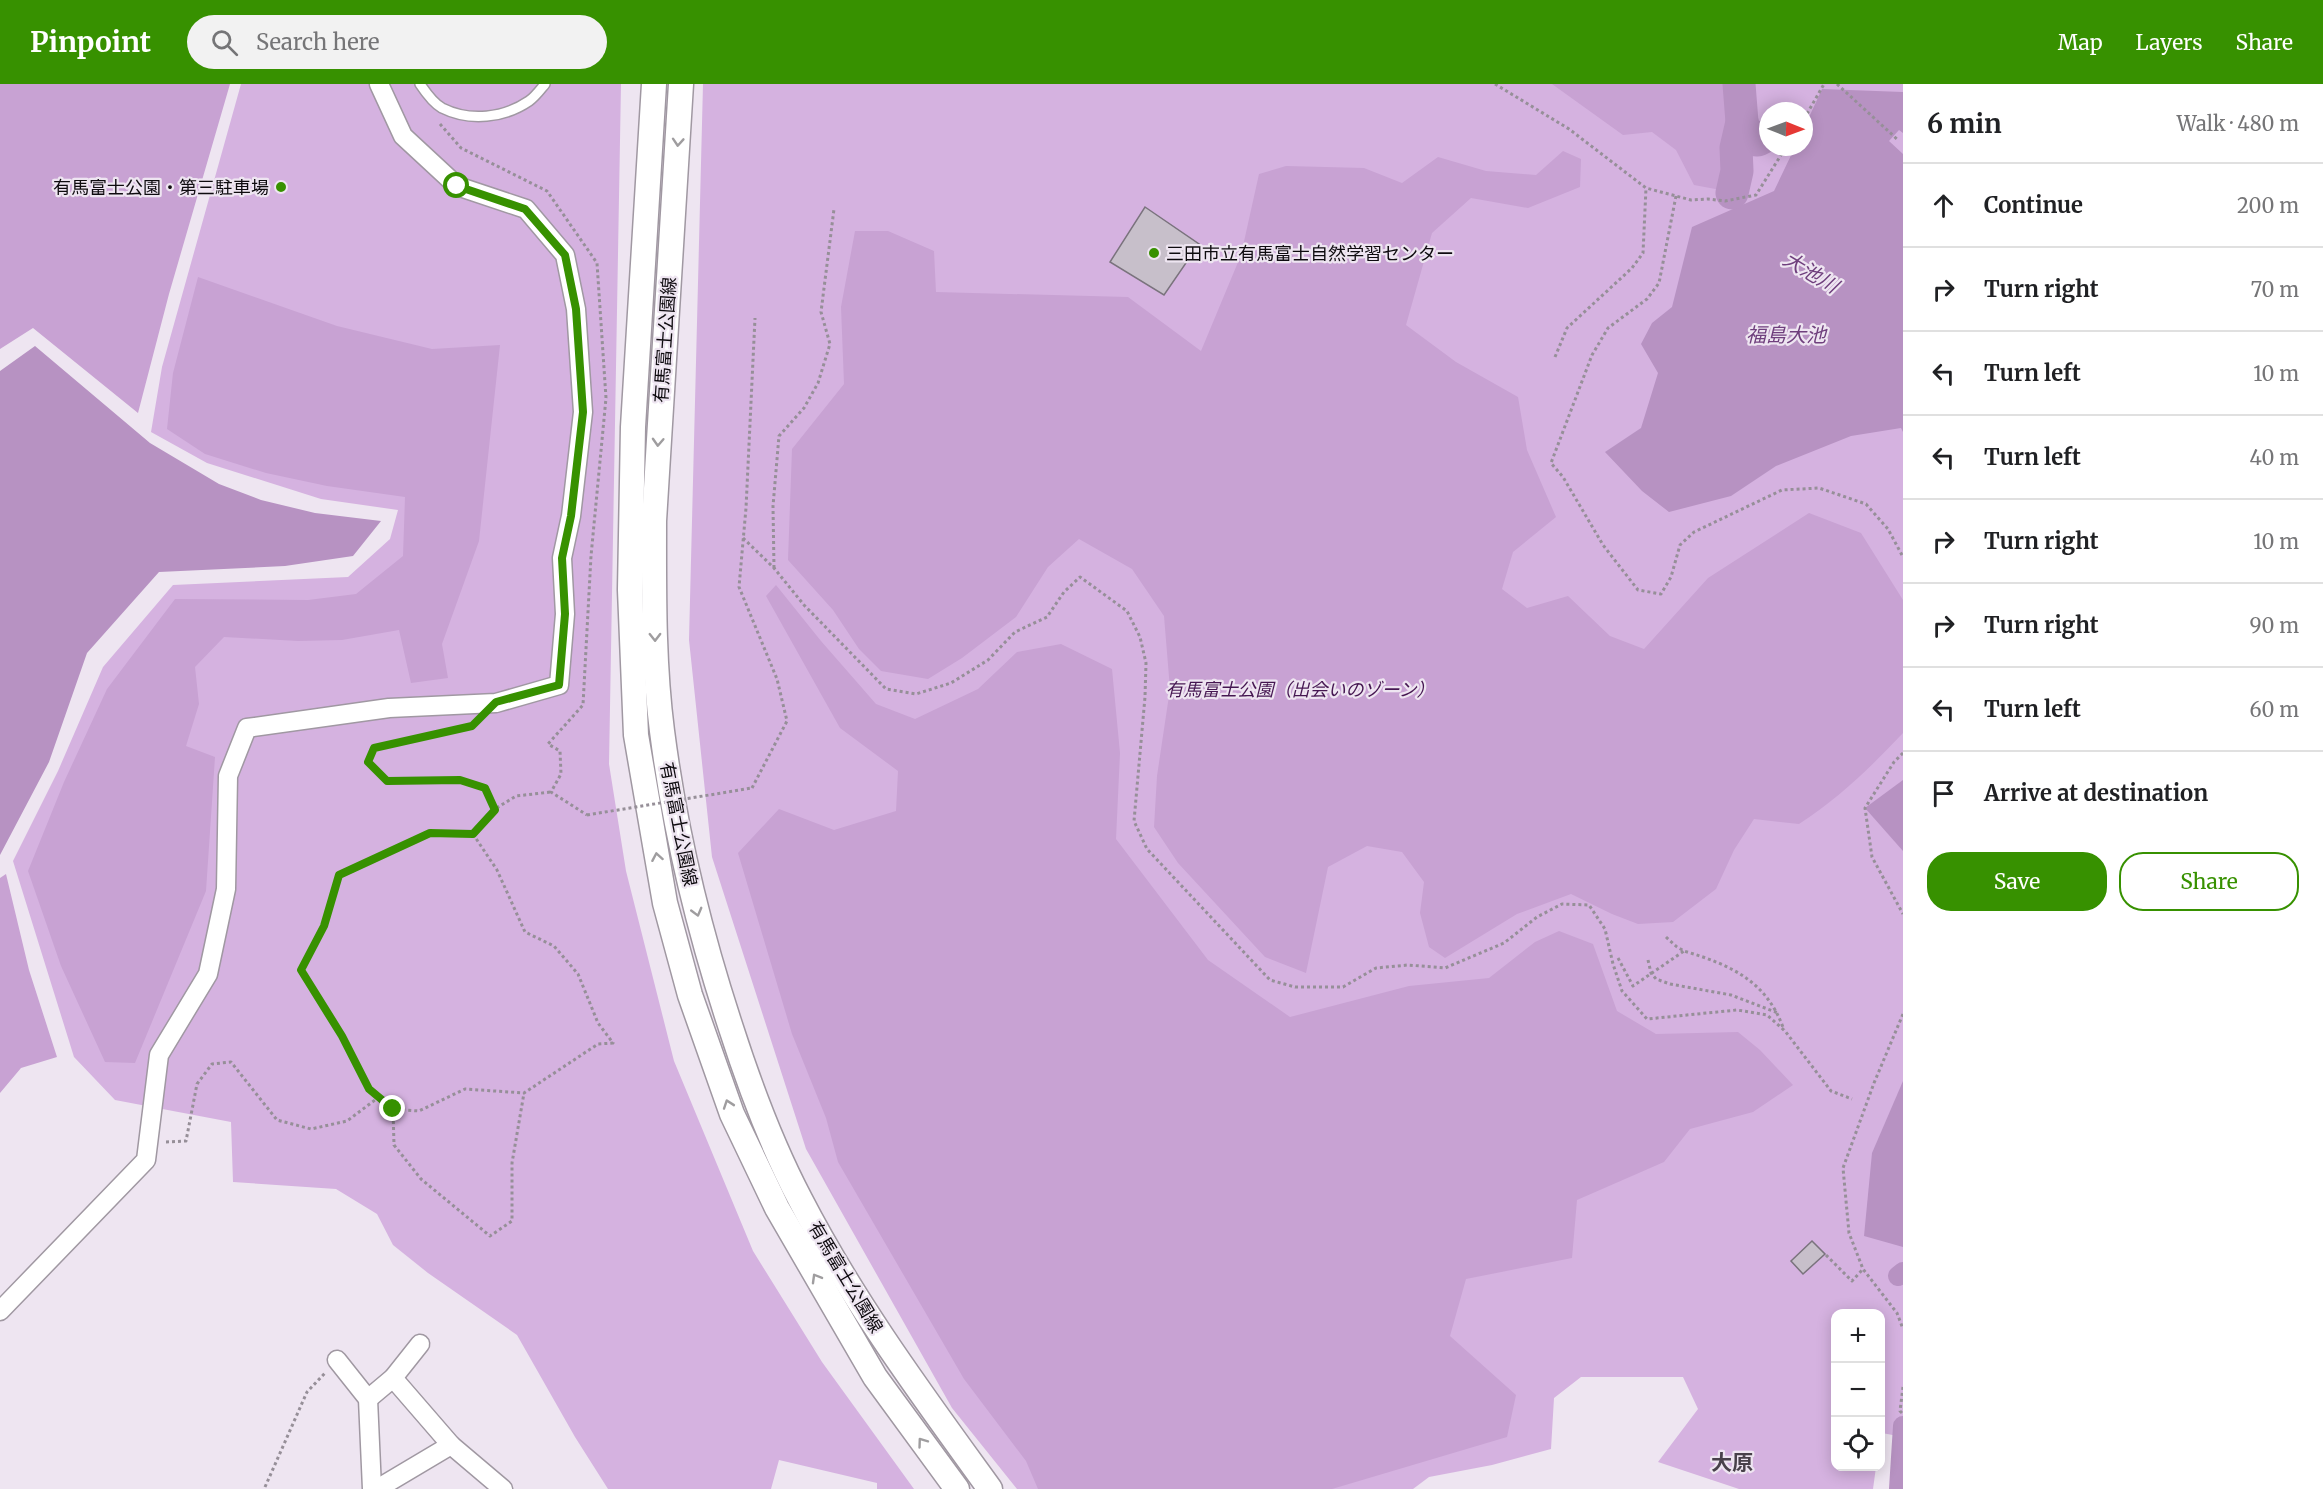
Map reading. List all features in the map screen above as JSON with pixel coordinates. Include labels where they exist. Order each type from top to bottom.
[{"type":"main road","name":"有馬富士公園線","points":[[654,84],[633,427],[630,590],[636,735],[665,903],[690,995],[732,1114],[777,1208],[875,1377],[957,1489]]},
{"type":"main road","name":"有馬富士公園線","points":[[681,84],[656,476],[654,589],[662,730],[675,815],[716,983],[756,1105],[800,1198],[843,1275],[901,1366],[990,1489]]},
{"type":"street","points":[[0,1311],[146,1160],[159,1055],[208,974],[226,889],[228,776],[247,728],[389,708],[496,702],[559,685],[565,614],[562,558],[571,516],[583,412],[576,309],[565,255],[525,209],[457,186],[403,136],[379,84]]},
{"type":"street","points":[[368,1399],[393,1378],[420,1344]]},
{"type":"street","points":[[337,1360],[368,1399],[372,1489]]},
{"type":"street","points":[[393,1378],[451,1445],[503,1489]]},
{"type":"street","points":[[377,1489],[451,1445]]},
{"type":"lane","points":[[420,84],[427,95],[442,108],[485,117],[508,112],[530,100],[545,84]]},
{"type":"path","points":[[1495,84],[1569,129],[1646,188],[1691,200],[1725,201],[1756,195],[1780,156]]},
{"type":"path","points":[[1813,103],[1824,84]]},
{"type":"path","points":[[1837,84],[1898,140]]},
{"type":"path","points":[[1555,357],[1567,328],[1632,268],[1643,253],[1646,188]]},
{"type":"path","points":[[1676,196],[1659,283],[1647,299],[1608,328],[1592,355],[1551,463],[1563,477],[1603,545],[1638,590],[1661,594],[1671,577],[1680,545],[1694,532],[1782,490],[1819,488],[1866,504],[1888,529],[1903,557]]},
{"type":"path","points":[[774,568],[773,506],[778,436],[804,408],[818,383],[830,344],[821,312],[834,209]]},
{"type":"path","points":[[473,834],[497,870],[525,932],[555,946],[578,974],[598,1023],[613,1043],[598,1044],[524,1093],[465,1089],[419,1111],[393,1109],[369,1089],[342,1036],[301,970],[324,926],[339,875],[430,833],[473,834],[495,810],[516,796],[551,792],[587,815],[752,788],[787,721],[777,679],[739,587],[755,318]]},
{"type":"path","points":[[743,538],[774,568],[804,605],[886,689],[916,694],[951,683],[988,660],[1015,632],[1047,617],[1064,592],[1080,577],[1127,611],[1140,637],[1146,663],[1134,821],[1147,849],[1270,980],[1295,987],[1343,987],[1376,968],[1408,965],[1445,968],[1504,943],[1537,917],[1563,904],[1588,905],[1605,929],[1614,969],[1622,991],[1647,1019],[1737,1010],[1767,1015],[1785,1031],[1830,1091],[1852,1099]]},
{"type":"path","points":[[495,810],[485,788],[460,780],[387,781],[368,762],[374,748],[472,726],[496,702]]},
{"type":"path","points":[[551,792],[561,774],[560,751],[548,744],[583,705]]},
{"type":"path","points":[[1903,753],[1894,762],[1865,808],[1872,856],[1903,914]]},
{"type":"path","points":[[1666,937],[1684,951],[1735,970],[1769,997],[1785,1031]]},
{"type":"path","points":[[1618,958],[1633,986],[1684,951]]},
{"type":"path","points":[[1648,960],[1651,973],[1656,979],[1670,984],[1731,995],[1778,1013]]},
{"type":"path","points":[[1903,1014],[1842,1168],[1849,1233],[1863,1269],[1897,1313],[1903,1329]]},
{"type":"path","points":[[149,1143],[186,1141],[197,1084],[212,1064],[231,1062],[277,1120],[311,1129],[347,1120],[379,1097]]},
{"type":"path","points":[[393,1109],[394,1145],[421,1179],[490,1236],[512,1221],[512,1163],[524,1093]]},
{"type":"path","points":[[1826,1255],[1852,1281],[1863,1269]]},
{"type":"path","points":[[265,1487],[307,1392],[337,1360]]},
{"type":"path","points":[[1903,1387],[1900,1411],[1903,1414]]},
{"type":"green space","points":[[0,84],[230,84],[169,294],[138,413],[33,328],[0,349]]},
{"type":"green space","points":[[241,84],[621,84],[609,764],[626,871],[674,1061],[753,1251],[822,1362],[914,1489],[877,1489],[877,1483],[779,1460],[771,1489],[608,1489],[575,1437],[517,1335],[428,1273],[393,1245],[377,1214],[336,1189],[233,1182],[231,1122],[115,1100],[74,1057],[13,861],[58,771],[103,667],[173,585],[348,577],[390,539],[398,510],[321,499],[207,463],[151,432],[162,367]]},
{"type":"green space","name":"有馬富士公園（出会いのゾーン）","points":[[703,84],[1903,84],[1903,1437],[1885,1434],[1885,1309],[1831,1309],[1831,1471],[1875,1471],[1873,1489],[1739,1489],[1658,1462],[1698,1409],[1683,1377],[1581,1377],[1554,1398],[1551,1449],[1492,1465],[1429,1477],[1413,1489],[1017,1489],[952,1408],[806,1149],[712,857],[689,640]]},
{"type":"green space","points":[[1552,84],[1730,84],[1735,119],[1729,150],[1726,191],[1694,185],[1676,150],[1652,132],[1623,135]]},
{"type":"green space","points":[[1563,151],[1581,159],[1580,187],[1528,208],[1471,198],[1432,233],[1406,325],[1456,362],[1518,397],[1527,450],[1556,517],[1513,552],[1502,589],[1527,608],[1568,596],[1610,636],[1644,649],[1708,578],[1809,513],[1861,533],[1903,600],[1903,733],[1854,782],[1799,824],[1754,819],[1734,850],[1716,889],[1673,922],[1638,924],[1571,894],[1517,914],[1445,958],[1429,947],[1420,913],[1424,882],[1402,852],[1367,846],[1328,867],[1306,973],[1265,957],[1178,863],[1154,827],[1157,776],[1170,689],[1164,616],[1132,569],[1079,539],[1048,567],[1016,617],[962,658],[928,679],[881,671],[859,649],[833,610],[788,560],[792,449],[844,384],[841,307],[855,231],[888,231],[934,251],[936,292],[1128,297],[1201,351],[1241,255],[1259,174],[1286,166],[1364,168],[1402,183],[1438,157],[1486,171],[1536,175]]},
{"type":"green space","points":[[198,277],[337,326],[432,349],[500,345],[479,541],[442,644],[448,678],[411,683],[399,630],[342,640],[298,641],[224,637],[195,667],[199,704],[186,746],[215,757],[206,891],[135,1063],[105,1062],[61,966],[28,871],[64,782],[107,689],[175,599],[308,600],[356,594],[403,556],[405,497],[327,486],[266,473],[205,454],[167,429],[173,373]]},
{"type":"green space","points":[[776,585],[876,704],[915,719],[978,689],[1017,652],[1061,644],[1112,669],[1120,753],[1116,839],[1208,960],[1290,1017],[1409,986],[1489,978],[1535,942],[1559,931],[1593,944],[1617,1011],[1656,1034],[1738,1032],[1760,1050],[1793,1085],[1753,1112],[1690,1129],[1664,1162],[1577,1200],[1572,1258],[1466,1279],[1450,1336],[1516,1395],[1507,1437],[1332,1489],[1038,1489],[1026,1461],[964,1379],[838,1162],[826,1118],[792,1034],[738,853],[779,809],[834,830],[896,811],[898,771],[840,728],[766,596]]},
{"type":"green space","points":[[6,874],[29,970],[57,1057],[21,1068],[0,1093],[0,878]]},
{"type":"water","name":"福島大池","points":[[1822,89],[1903,92],[1903,133],[1899,130],[1889,141],[1903,154],[1903,432],[1901,428],[1851,436],[1776,466],[1731,496],[1669,512],[1642,491],[1605,452],[1641,428],[1658,373],[1641,344],[1652,323],[1672,307],[1692,227],[1774,191],[1791,156],[1813,156],[1813,108]]},
{"type":"water","points":[[35,346],[150,443],[219,484],[261,500],[315,513],[381,521],[353,556],[285,566],[159,572],[87,653],[49,762],[0,855],[0,371]]},
{"type":"water","points":[[1903,780],[1903,851],[1865,808]]},
{"type":"water","points":[[1903,1081],[1903,1247],[1864,1236],[1872,1153]]},
{"type":"building","name":"三田市立有馬富士自然学習センター","points":[[1145,207],[1199,244],[1164,295],[1110,262]]},
{"type":"building","points":[[1812,1241],[1825,1254],[1803,1274],[1791,1261]]},
{"type":"waterway","name":"大池川","points":[[1732,193],[1737,171],[1736,148],[1742,122],[1739,84]]},
{"type":"waterway","points":[[1742,122],[1747,139],[1759,140]]},
{"type":"waterway","points":[[1898,1276],[1903,1272]]},
{"type":"waterway","points":[[1899,1489],[1903,1426]]},
{"type":"place","name":"有馬富士公園・第三駐車場","points":[[281,187]]},
{"type":"place","name":"三田市立有馬富士自然学習センター","points":[[1154,253]]},
{"type":"district","name":"大原","points":[[1732,1462]]},
{"type":"route","points":[[393,1109],[369,1089],[342,1036],[301,970],[324,926],[339,875],[430,833],[473,834],[495,810],[485,788],[460,780],[387,781],[368,762],[374,748],[472,726],[496,702],[559,685],[565,614],[562,558],[571,516],[583,412],[576,309],[565,255],[525,209],[457,186]]}]
